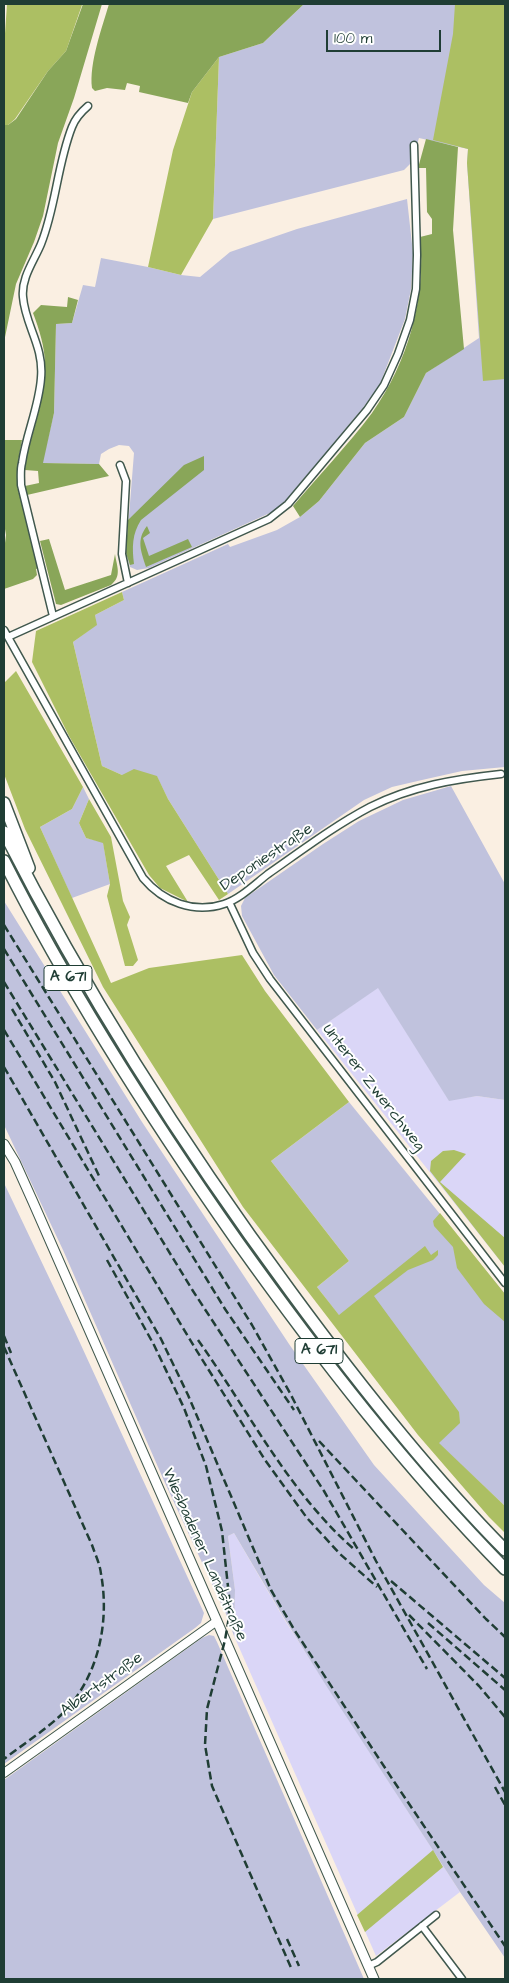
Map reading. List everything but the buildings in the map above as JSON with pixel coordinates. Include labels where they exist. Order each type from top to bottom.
[{"type":"highway","points":[[4,803],[27,861],[38,900]]},
{"type":"highway","name":"A 671","points":[[4,832],[38,900],[124,1046],[170,1118],[252,1238],[322,1335],[381,1409],[464,1507],[505,1550]]},
{"type":"highway","name":"A 671","points":[[4,861],[25,904],[153,1117],[262,1276],[371,1418],[458,1519],[505,1569]]},
{"type":"highway","points":[[4,875],[25,904]]},
{"type":"main road","name":"Wiesbadener Landstraße","points":[[4,1144],[15,1162],[33,1202],[374,1979]]},
{"type":"street","points":[[53,616],[21,485],[21,464],[40,389],[41,364],[38,344],[23,298],[23,284],[42,243],[64,151],[72,126],[78,116],[88,106]]},
{"type":"street","points":[[8,637],[258,525],[277,514],[288,504],[367,410],[384,385],[398,354],[410,320],[416,289],[414,145]]},
{"type":"street","points":[[120,465],[126,481],[122,554],[128,583]]},
{"type":"street","name":"Deponiestraße","points":[[4,630],[131,859],[148,884],[168,899],[185,906],[203,908],[229,902],[341,824],[378,803],[434,783],[501,774]]},
{"type":"street","name":"Unterer Zwerchweg","points":[[229,902],[254,953],[270,979],[505,1283]]},
{"type":"street","name":"Albertstraße","points":[[4,1773],[217,1621]]},
{"type":"street","points":[[368,1966],[377,1962],[436,1915]]},
{"type":"street","points":[[422,1926],[462,1979]]},
{"type":"shaded area","points":[[304,4],[505,4],[505,767],[462,771],[392,787],[364,800],[228,894],[168,799],[157,777],[122,775],[102,766],[73,642],[96,625],[95,615],[124,600],[122,592],[228,544],[230,547],[277,530],[300,517],[319,501],[365,443],[404,417],[426,373],[479,338],[467,163],[468,149],[419,138],[411,163],[404,170],[213,219],[219,57],[263,43]]},
{"type":"shaded area","points":[[407,199],[413,253],[411,289],[405,319],[380,384],[362,409],[285,501],[272,512],[149,568],[137,570],[130,567],[126,553],[134,453],[129,446],[119,445],[109,449],[101,454],[99,464],[42,463],[54,413],[56,324],[72,323],[83,285],[95,287],[101,258],[181,275],[200,277],[230,252],[297,229]]},
{"type":"shaded area","points":[[451,786],[505,884],[505,1100],[477,1096],[449,1101],[378,988],[317,1030],[274,975],[242,916],[241,906],[245,898],[359,821],[403,800]]},
{"type":"shaded area","points":[[83,787],[89,799],[79,823],[86,838],[103,842],[110,884],[72,898],[40,827],[72,809]]},
{"type":"shaded area","points":[[4,901],[142,1122],[289,1344],[374,1465],[484,1585],[505,1603],[505,1958],[327,1687],[234,1533],[228,1536],[235,1590],[234,1636],[226,1614],[165,1483],[63,1250],[4,1125]]},
{"type":"shaded area","points":[[378,987],[449,1100],[477,1096],[505,1100],[505,1267],[317,1030]]},
{"type":"shaded area","points":[[349,1102],[505,1294],[505,1506],[438,1443],[317,1287],[349,1261],[271,1161]]},
{"type":"shaded area","points":[[4,1183],[75,1332],[204,1613],[201,1623],[195,1628],[4,1764]]},
{"type":"shaded area","points":[[234,1533],[284,1619],[460,1892],[376,1956],[234,1636],[235,1590],[228,1536]]},
{"type":"shaded area","points":[[209,1635],[214,1636],[217,1642],[364,1979],[4,1979],[4,1780],[202,1638]]},
{"type":"green space","points":[[7,4],[82,5],[66,51],[48,71],[15,119],[8,125],[4,125],[4,48]]},
{"type":"green space","points":[[83,4],[102,4],[74,98],[58,143],[43,216],[16,284],[4,342],[4,125],[8,125],[16,119],[48,71],[66,51]]},
{"type":"green space","points":[[109,4],[304,4],[263,43],[219,57],[192,92],[188,103],[139,92],[140,86],[127,83],[125,90],[107,88],[95,91],[92,88],[94,57]]},
{"type":"green space","points":[[455,4],[505,4],[505,379],[483,381],[467,163],[468,149],[433,140],[453,34]]},
{"type":"green space","points":[[219,57],[213,219],[181,275],[148,267],[173,150],[192,92]]},
{"type":"green space","points":[[426,139],[458,147],[453,230],[464,349],[426,373],[404,417],[365,443],[319,501],[300,517],[293,506],[372,413],[396,373],[405,351],[417,306],[421,260],[420,237],[432,234],[432,219],[427,212],[426,168],[418,168]]},
{"type":"green space","points":[[68,297],[78,300],[72,323],[56,324],[54,413],[43,463],[99,464],[109,476],[27,495],[25,486],[39,483],[38,471],[25,470],[25,464],[41,402],[45,377],[43,345],[33,313],[41,305],[67,307]]},
{"type":"green space","points":[[4,440],[22,440],[18,462],[17,486],[39,568],[36,569],[37,575],[33,579],[4,589],[6,535],[4,523]]},
{"type":"green space","points":[[204,456],[204,470],[141,520],[133,541],[134,564],[130,565],[126,553],[128,520],[184,465]]},
{"type":"green space","points":[[147,526],[150,533],[143,538],[149,556],[188,539],[192,547],[146,567],[141,551],[141,541]]},
{"type":"green space","points":[[49,539],[65,590],[111,575],[115,554],[118,571],[117,578],[111,585],[61,605],[56,604],[40,541]]},
{"type":"green space","points":[[122,592],[124,600],[95,615],[97,625],[73,642],[102,766],[122,775],[134,769],[157,776],[168,799],[228,894],[219,900],[189,855],[166,866],[188,902],[160,888],[149,875],[69,736],[32,662],[36,631]]},
{"type":"green space","points":[[16,671],[83,787],[72,809],[40,827],[111,983],[149,968],[242,955],[265,991],[349,1102],[271,1161],[349,1261],[317,1287],[339,1315],[425,1246],[431,1255],[438,1250],[438,1255],[433,1260],[408,1270],[374,1296],[459,1412],[460,1423],[439,1443],[505,1506],[505,1533],[418,1435],[243,1207],[103,987],[25,829],[4,774],[4,683]]},
{"type":"green space","points":[[89,799],[111,837],[123,901],[130,917],[127,925],[138,960],[133,966],[125,966],[107,896],[110,884],[103,843],[86,838],[79,823]]},
{"type":"green space","points":[[454,1150],[466,1154],[440,1182],[505,1238],[505,1267],[430,1171],[431,1161],[443,1151]]},
{"type":"green space","points":[[440,1213],[505,1294],[505,1322],[484,1304],[457,1268],[453,1247],[434,1226],[433,1221]]},
{"type":"green space","points":[[433,1850],[443,1867],[365,1932],[357,1915]]},
{"type":"railway","points":[[4,925],[252,1325],[290,1393],[376,1561],[505,1792]]},
{"type":"railway","points":[[4,949],[225,1309],[294,1410]]},
{"type":"railway","points":[[4,982],[193,1291],[324,1491],[427,1669]]},
{"type":"railway","points":[[12,1009],[55,1082],[100,1178]]},
{"type":"railway","points":[[4,1030],[195,1348],[265,1460],[307,1518],[340,1554],[377,1587]]},
{"type":"railway","points":[[4,1067],[161,1339],[188,1395],[271,1590],[295,1631],[505,1946]]},
{"type":"railway","points":[[107,1260],[154,1345],[184,1408],[206,1466],[222,1531],[229,1596],[229,1617],[207,1709],[205,1745],[212,1786],[292,1970]]},
{"type":"railway","points":[[4,1336],[11,1353]]},
{"type":"railway","points":[[198,1340],[270,1450],[290,1477],[331,1527],[355,1550]]},
{"type":"railway","points":[[4,1347],[99,1563],[104,1612],[102,1631],[92,1667],[74,1701],[54,1721],[4,1759]]},
{"type":"railway","points":[[319,1441],[505,1637]]},
{"type":"railway","points":[[391,1581],[505,1678]]},
{"type":"railway","points":[[409,1615],[479,1686],[505,1717]]},
{"type":"railway","points":[[428,1623],[505,1690]]},
{"type":"railway","points":[[495,1787],[505,1805]]},
{"type":"railway","points":[[287,1939],[299,1966]]}]
